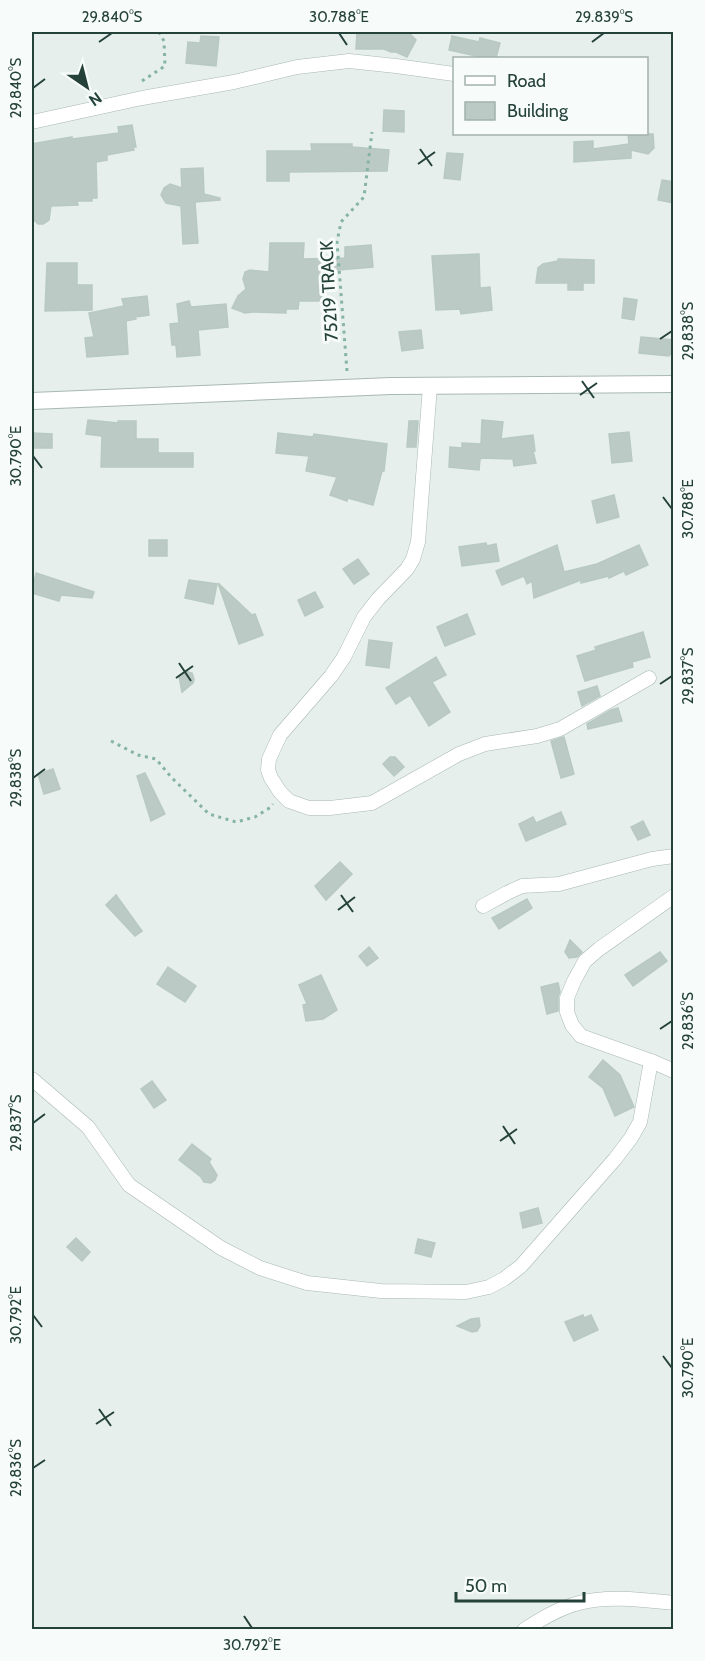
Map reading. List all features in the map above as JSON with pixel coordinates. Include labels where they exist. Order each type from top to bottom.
[{"type":"street","points":[[32,122],[142,98],[234,82],[297,67],[349,62],[453,74]]},
{"type":"street","points":[[32,401],[348,387],[674,384]]},
{"type":"street","points":[[430,386],[418,542],[412,559],[407,569],[364,617],[344,657],[331,676],[280,735],[269,759],[268,770],[279,792],[289,801],[309,808],[372,803],[459,754],[485,744],[537,736],[560,729],[649,678]]},
{"type":"street","points":[[483,906],[522,886],[559,884],[652,859],[674,856]]},
{"type":"street","points":[[674,896],[599,949],[585,962],[567,998],[567,1012],[572,1025],[581,1035],[674,1071]]},
{"type":"street","points":[[32,1079],[88,1127],[129,1185],[221,1248],[260,1268],[307,1283],[381,1291],[466,1292],[489,1287],[520,1266],[615,1159],[640,1122],[651,1061]]},
{"type":"street","points":[[524,1629],[545,1616],[580,1603],[623,1598],[674,1603]]},
{"type":"path","points":[[138,84],[165,66],[164,40],[159,32]]},
{"type":"path","name":"75219 TRACK","points":[[348,387],[337,242],[341,222],[364,197],[372,132]]},
{"type":"path","points":[[111,741],[138,755],[156,759],[209,814],[236,822],[255,817],[271,807],[279,792]]},
{"type":"building","points":[[357,32],[408,32],[416,40],[407,57],[384,49],[356,49]]},
{"type":"building","points":[[201,36],[219,37],[216,66],[186,63],[188,42],[200,43]]},
{"type":"building","points":[[452,36],[479,42],[480,38],[500,43],[496,57],[480,57],[449,50]]},
{"type":"building","points":[[384,110],[404,111],[404,132],[383,131]]},
{"type":"building","points":[[132,125],[136,147],[133,147],[134,150],[107,155],[107,160],[96,162],[97,198],[92,198],[92,201],[77,201],[78,205],[51,206],[49,220],[43,224],[38,224],[32,218],[32,144],[72,137],[72,139],[119,133],[118,127]]},
{"type":"building","points":[[653,134],[654,148],[648,154],[631,150],[631,158],[574,162],[574,142],[593,141],[593,149],[629,144],[628,135]]},
{"type":"building","points":[[311,144],[352,144],[352,147],[389,150],[387,171],[289,172],[289,181],[267,181],[267,151],[312,151]]},
{"type":"building","points":[[447,153],[463,154],[460,180],[444,178]]},
{"type":"building","points":[[203,168],[204,194],[220,198],[220,200],[195,202],[198,243],[183,244],[181,206],[166,203],[161,195],[164,188],[170,184],[182,188],[181,169]]},
{"type":"building","points":[[662,180],[674,182],[674,203],[658,200]]},
{"type":"building","points":[[270,243],[304,243],[303,259],[345,258],[345,247],[371,245],[373,267],[326,271],[327,285],[324,285],[324,301],[299,301],[298,309],[286,309],[286,313],[245,313],[232,308],[238,296],[246,289],[243,279],[245,272],[250,270],[269,272]]},
{"type":"building","points":[[479,254],[480,288],[490,287],[492,310],[461,314],[460,309],[436,310],[432,256]]},
{"type":"building","points":[[558,259],[594,260],[594,283],[583,283],[583,290],[568,290],[568,283],[536,283],[538,268],[543,264],[558,261]]},
{"type":"building","points":[[47,263],[77,263],[77,285],[92,285],[92,310],[45,311]]},
{"type":"building","points":[[147,296],[149,315],[126,321],[128,354],[87,357],[85,338],[94,337],[89,313],[124,306],[122,299]]},
{"type":"building","points":[[624,298],[637,300],[634,320],[622,318]]},
{"type":"building","points":[[189,301],[191,307],[226,304],[228,327],[198,330],[200,355],[177,357],[176,345],[172,345],[170,324],[179,323],[177,304]]},
{"type":"building","points":[[421,330],[423,348],[402,351],[399,332]]},
{"type":"building","points":[[641,337],[674,340],[674,355],[639,353]]},
{"type":"building","points":[[88,420],[118,423],[118,421],[136,421],[136,439],[158,439],[158,453],[193,453],[193,467],[101,467],[102,436],[86,434]]},
{"type":"building","points":[[482,420],[503,422],[501,439],[533,435],[536,463],[514,466],[513,459],[483,458],[480,459],[479,470],[449,467],[450,447],[462,448],[462,443],[481,444]]},
{"type":"building","points":[[409,421],[418,421],[416,447],[407,447]]},
{"type":"building","points":[[629,432],[632,461],[612,463],[609,434]]},
{"type":"building","points":[[32,433],[52,434],[52,448],[32,448]]},
{"type":"building","points":[[278,433],[313,437],[314,434],[387,444],[384,471],[382,471],[373,505],[348,498],[347,501],[330,495],[337,477],[306,471],[309,456],[276,453]]},
{"type":"building","points":[[614,495],[619,517],[597,523],[592,501]]},
{"type":"building","points":[[149,540],[167,540],[167,556],[149,556]]},
{"type":"building","points":[[486,543],[487,546],[496,544],[499,561],[462,566],[459,547]]},
{"type":"building","points":[[557,545],[564,572],[597,564],[639,545],[648,565],[626,575],[624,571],[609,578],[609,576],[581,583],[581,580],[534,598],[532,581],[527,584],[524,576],[502,585],[496,571]]},
{"type":"building","points":[[358,559],[369,574],[354,584],[343,569]]},
{"type":"building","points":[[36,573],[94,592],[92,598],[61,595],[59,601],[32,593]]},
{"type":"building","points":[[189,580],[217,584],[213,604],[185,598]]},
{"type":"building","points":[[218,583],[252,615],[255,614],[263,635],[239,644]]},
{"type":"building","points":[[315,592],[323,607],[305,616],[298,600]]},
{"type":"building","points":[[467,614],[475,634],[445,646],[437,627]]},
{"type":"building","points":[[643,632],[650,657],[632,662],[633,667],[585,681],[577,656],[596,650],[595,647]]},
{"type":"building","points":[[369,640],[392,643],[389,668],[366,665]]},
{"type":"building","points":[[436,657],[446,675],[432,682],[450,712],[429,726],[410,695],[396,704],[386,688]]},
{"type":"building","points":[[185,671],[192,673],[194,679],[193,683],[182,692],[179,676]]},
{"type":"building","points":[[597,686],[600,696],[582,706],[578,692]]},
{"type":"building","points":[[618,708],[622,721],[588,729],[587,724]]},
{"type":"building","points":[[564,737],[574,774],[561,778],[551,741]]},
{"type":"building","points":[[390,757],[395,757],[404,767],[394,776],[383,764]]},
{"type":"building","points":[[53,769],[60,789],[44,794],[38,774]]},
{"type":"building","points":[[145,773],[165,814],[151,821],[137,776]]},
{"type":"building","points":[[561,812],[566,824],[526,841],[519,824],[533,817],[536,823]]},
{"type":"building","points":[[643,821],[650,835],[638,840],[631,827]]},
{"type":"building","points":[[340,862],[352,874],[326,900],[315,886]]},
{"type":"building","points":[[116,895],[142,931],[135,936],[106,905]]},
{"type":"building","points":[[527,899],[532,908],[499,929],[492,918]]},
{"type":"building","points":[[570,940],[582,952],[577,957],[569,958],[565,952]]},
{"type":"building","points":[[369,947],[378,958],[367,966],[359,956]]},
{"type":"building","points":[[660,952],[667,961],[633,986],[625,975]]},
{"type":"building","points":[[168,967],[196,986],[185,1002],[157,984]]},
{"type":"building","points":[[321,975],[337,1010],[323,1019],[306,1021],[303,1005],[307,1004],[299,985]]},
{"type":"building","points":[[558,983],[560,992],[558,1011],[547,1014],[541,987]]},
{"type":"building","points":[[603,1060],[620,1075],[634,1107],[615,1116],[603,1088],[589,1077]]},
{"type":"building","points":[[152,1081],[166,1100],[154,1108],[141,1089]]},
{"type":"building","points":[[192,1144],[211,1159],[209,1162],[217,1175],[211,1183],[204,1182],[179,1160]]},
{"type":"building","points":[[538,1208],[542,1223],[523,1228],[520,1213]]},
{"type":"building","points":[[76,1238],[90,1252],[82,1261],[67,1247]]},
{"type":"building","points":[[418,1239],[435,1243],[431,1257],[415,1253]]},
{"type":"building","points":[[583,1315],[584,1318],[591,1315],[598,1330],[574,1341],[565,1322]]},
{"type":"building","points":[[479,1318],[480,1326],[477,1331],[472,1332],[457,1326],[471,1319]]}]
